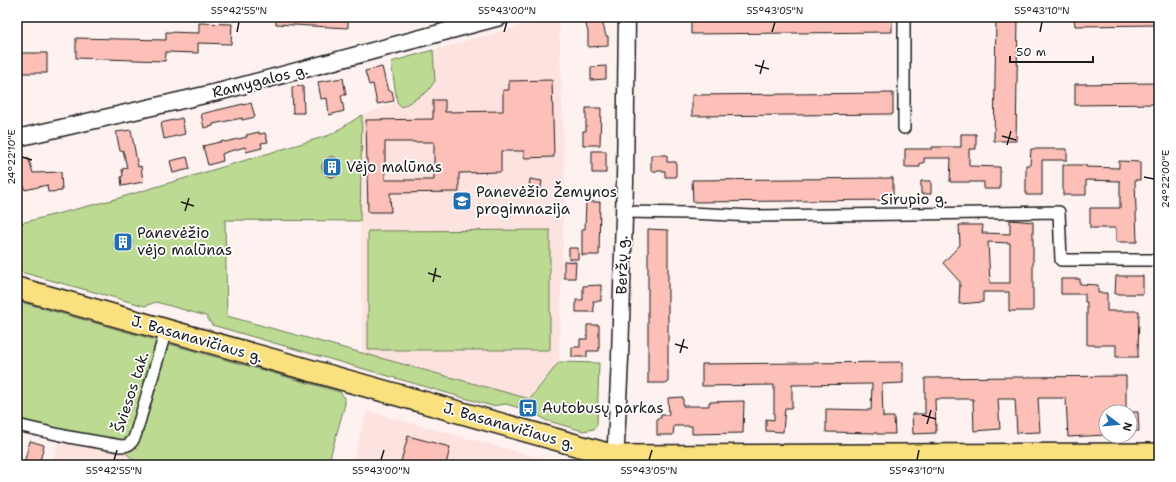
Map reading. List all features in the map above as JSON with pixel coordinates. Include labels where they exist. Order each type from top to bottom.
[{"type":"highway","name":"J. Basanavičiaus g.","points":[[17,288],[615,461],[1151,458]]},
{"type":"main road","name":"Ramygalos g.","points":[[17,138],[222,91],[500,17]]},
{"type":"main road","name":"Beržų g.","points":[[615,461],[620,358],[627,17]]},
{"type":"street","points":[[904,17],[904,128]]},
{"type":"street","name":"Sirupio g.","points":[[623,212],[689,212],[753,216],[1059,212],[1061,260],[1159,260]]},
{"type":"street","name":"Šviesos tak.","points":[[17,425],[69,437],[128,446],[133,441],[135,436],[166,330]]},
{"type":"shaded area","name":"Panevėžio Žemynos progimnazija","points":[[552,17],[559,17],[565,180],[559,362],[530,399],[362,353],[360,221],[362,115],[397,102],[391,62]]},
{"type":"shaded area","points":[[367,411],[493,445],[565,465],[351,465]]},
{"type":"shaded area","points":[[61,429],[114,442],[139,465],[52,465]]},
{"type":"green space","points":[[433,50],[435,81],[427,92],[402,107],[397,102],[391,62]]},
{"type":"green space","points":[[362,115],[360,221],[225,220],[227,316],[530,399],[559,362],[599,363],[597,425],[594,429],[583,431],[545,420],[534,412],[506,404],[492,406],[212,325],[206,316],[156,302],[145,306],[17,271],[17,224],[112,200],[330,135]]},
{"type":"green space","points":[[550,230],[550,350],[368,350],[368,231]]},
{"type":"green space","points":[[17,301],[340,392],[345,398],[345,404],[328,465],[139,465],[114,442],[61,429],[17,421]]},
{"type":"building","points":[[276,17],[348,17],[348,28],[276,24]]},
{"type":"building","points":[[584,17],[601,17],[606,36],[608,36],[608,46],[588,47],[588,32]]},
{"type":"building","points":[[691,17],[892,17],[892,32],[691,34]]},
{"type":"building","points":[[996,17],[1018,17],[1016,141],[994,141]]},
{"type":"building","points":[[1074,17],[1159,17],[1159,25],[1075,26]]},
{"type":"building","points":[[199,23],[232,24],[231,44],[198,43],[198,53],[166,52],[165,61],[76,58],[76,38],[166,40],[166,32],[199,33]]},
{"type":"building","points":[[17,53],[47,53],[47,73],[17,73]]},
{"type":"building","points":[[606,66],[606,79],[591,80],[591,67]]},
{"type":"building","points":[[382,67],[388,91],[392,91],[394,101],[377,104],[373,84],[369,85],[365,71]]},
{"type":"building","points":[[343,78],[346,95],[341,95],[344,111],[329,115],[327,98],[321,99],[318,82]]},
{"type":"building","points":[[552,80],[554,157],[524,158],[524,151],[501,151],[501,172],[459,173],[459,192],[390,193],[391,212],[368,212],[366,120],[433,119],[433,100],[445,100],[445,112],[503,111],[503,90],[509,90],[509,81]],"holes":[[[385,142],[434,142],[434,180],[385,180]]]},
{"type":"building","points":[[1159,83],[1159,104],[1075,105],[1075,84]]},
{"type":"building","points":[[303,86],[304,113],[293,113],[292,87]]},
{"type":"building","points":[[893,93],[893,114],[692,116],[692,95]]},
{"type":"building","points":[[251,103],[255,117],[213,124],[213,126],[204,128],[201,114]]},
{"type":"building","points":[[586,108],[601,108],[600,145],[583,145],[583,131],[586,131]]},
{"type":"building","points":[[182,118],[185,134],[164,139],[161,123]]},
{"type":"building","points":[[131,130],[138,167],[141,166],[143,182],[122,186],[122,169],[127,168],[123,150],[120,151],[116,132]]},
{"type":"building","points":[[259,132],[259,134],[265,133],[268,142],[261,143],[262,148],[246,152],[245,147],[227,152],[222,154],[223,161],[208,165],[203,146],[247,137],[246,135]]},
{"type":"building","points":[[961,134],[976,134],[976,149],[969,149],[969,166],[1000,167],[1000,189],[984,189],[984,182],[950,182],[951,158],[924,158],[924,163],[920,163],[920,167],[905,167],[905,149],[961,147]]},
{"type":"building","points":[[1031,149],[1067,149],[1067,160],[1042,160],[1042,195],[1026,195],[1026,165],[1030,165]]},
{"type":"building","points":[[592,151],[606,151],[606,173],[592,173]]},
{"type":"building","points":[[651,155],[667,155],[667,162],[676,162],[676,177],[665,177],[665,171],[651,171]]},
{"type":"building","points":[[28,157],[33,173],[61,172],[62,191],[48,192],[47,185],[25,190],[21,174],[17,175],[17,160]]},
{"type":"building","points":[[187,157],[190,169],[173,173],[170,161]]},
{"type":"building","name":"Vėjo malūnas","points":[[328,157],[336,157],[342,163],[342,171],[336,177],[328,177],[322,171],[322,163]]},
{"type":"building","points":[[1119,161],[1140,162],[1140,180],[1135,180],[1137,242],[1116,242],[1116,228],[1090,228],[1090,208],[1120,208],[1120,181],[1086,180],[1086,195],[1063,195],[1063,165],[1086,165],[1086,167],[1119,168]]},
{"type":"building","points":[[893,178],[893,200],[693,202],[692,180]]},
{"type":"building","points":[[530,179],[542,181],[539,197],[528,195]]},
{"type":"building","points":[[921,181],[931,181],[931,194],[921,194]]},
{"type":"building","points":[[586,202],[600,202],[599,255],[582,255],[582,229],[585,229]]},
{"type":"building","points":[[1010,220],[1033,222],[1033,311],[1009,311],[1009,292],[983,292],[983,302],[959,304],[960,282],[943,263],[960,245],[959,225],[983,225],[982,233],[1010,234]],"holes":[[[988,242],[1010,243],[1010,283],[990,283]]]},
{"type":"building","points":[[648,229],[668,230],[668,383],[648,383]]},
{"type":"building","name":"Panevėžio vėjo malūnas","points":[[123,234],[129,237],[132,243],[129,249],[123,252],[117,249],[114,243],[117,237]]},
{"type":"building","points":[[569,248],[578,248],[578,259],[569,259]]},
{"type":"building","points":[[564,261],[576,262],[575,278],[564,278]]},
{"type":"building","points":[[1116,276],[1143,276],[1143,294],[1115,294]]},
{"type":"building","points":[[1061,279],[1080,279],[1080,284],[1098,285],[1098,293],[1107,293],[1107,311],[1139,311],[1138,357],[1116,357],[1116,345],[1087,345],[1087,302],[1085,302],[1085,294],[1061,294]]},
{"type":"building","points":[[601,285],[601,301],[593,301],[594,312],[576,312],[576,300],[583,300],[583,286]]},
{"type":"building","points":[[587,325],[599,325],[599,351],[587,351],[587,357],[572,357],[572,347],[580,347],[580,339],[587,339]]},
{"type":"building","points":[[903,362],[903,383],[882,384],[883,417],[894,417],[895,434],[826,432],[826,409],[871,410],[872,384],[792,385],[792,408],[785,408],[783,432],[766,431],[766,419],[774,420],[774,385],[702,386],[702,364]]},
{"type":"building","points":[[1126,376],[1126,404],[1098,404],[1098,435],[1068,437],[1066,398],[1038,398],[1040,432],[1017,433],[1015,399],[998,399],[1000,429],[974,431],[973,399],[935,399],[936,433],[913,434],[912,414],[925,414],[925,378]]},
{"type":"building","points":[[683,397],[683,406],[709,406],[709,402],[744,401],[743,433],[692,434],[692,426],[674,426],[673,435],[657,435],[657,418],[661,418],[661,415],[669,415],[668,398]]},
{"type":"building","points":[[408,436],[450,447],[446,465],[400,465]]},
{"type":"building","points":[[30,441],[44,445],[39,465],[24,463]]},
{"type":"place","name":"Vėjo malūnas","points":[[332,167]]},
{"type":"place","name":"Panevėžio Žemynos progimnazija","points":[[462,201]]},
{"type":"place","name":"Panevėžio vėjo malūnas","points":[[123,242]]},
{"type":"place","name":"Autobusų parkas","points":[[528,408]]}]
